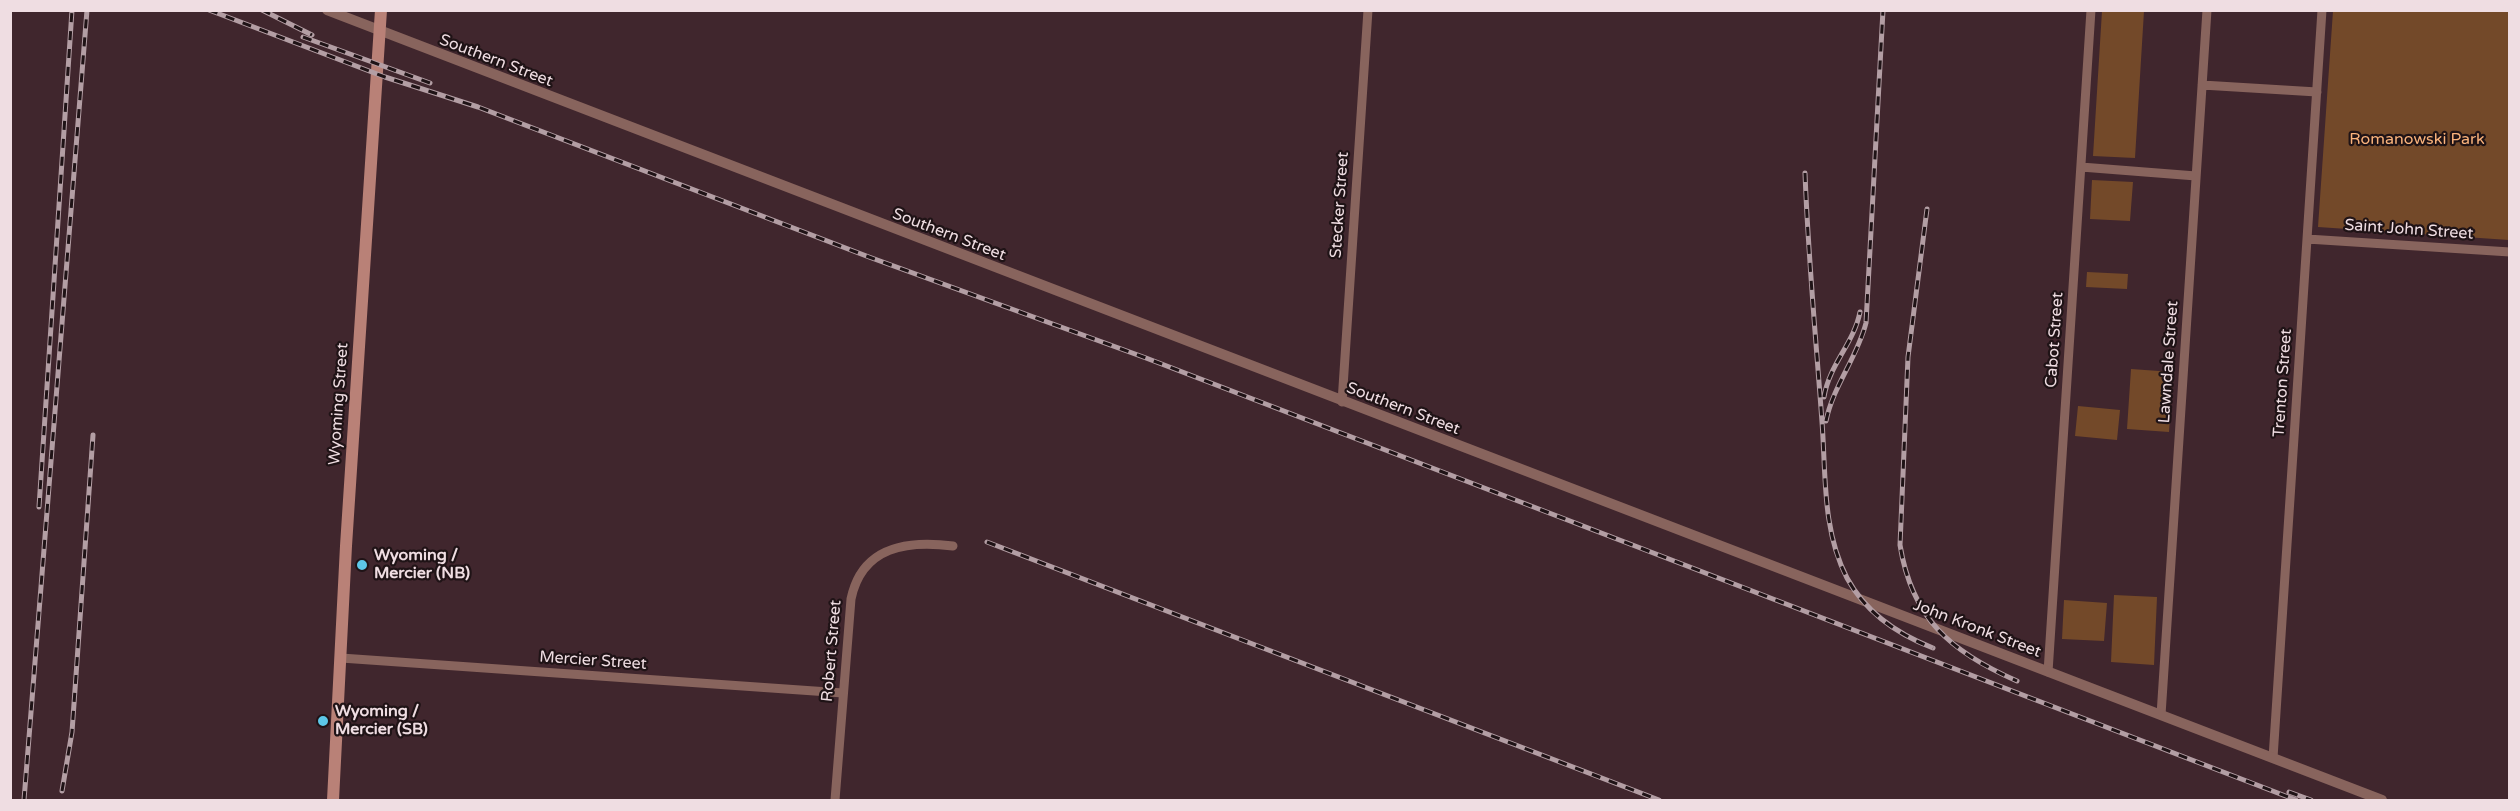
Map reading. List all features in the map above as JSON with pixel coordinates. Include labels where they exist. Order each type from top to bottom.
[{"type":"main road","name":"Wyoming Street","points":[[333,801],[346,546],[381,10]]},
{"type":"street","name":"Southern Street","points":[[327,10],[1562,486]]},
{"type":"street","name":"Stecker Street","points":[[1342,402],[1368,10]]},
{"type":"street","name":"Cabot Street","points":[[2048,672],[2091,10]]},
{"type":"street","name":"Lawndale Street","points":[[2161,715],[2206,10]]},
{"type":"street","name":"Trenton Street","points":[[2273,758],[2322,10]]},
{"type":"street","points":[[2202,85],[2317,92]]},
{"type":"street","points":[[2081,167],[2196,176]]},
{"type":"street","name":"Saint John Street","points":[[2307,239],[2510,252]]},
{"type":"street","name":"John Kronk Street","points":[[1562,486],[2382,801]]},
{"type":"street","name":"Robert Street","points":[[835,801],[851,598],[860,573],[884,552],[902,545],[922,542],[953,546]]},
{"type":"street","name":"Mercier Street","points":[[341,658],[843,693]]},
{"type":"green space","points":[[2102,11],[2144,11],[2135,158],[2093,156]]},
{"type":"green space","name":"Romanowski Park","points":[[2333,11],[2509,11],[2509,240],[2318,227]]},
{"type":"green space","points":[[2092,180],[2133,182],[2130,221],[2090,219]]},
{"type":"green space","points":[[2087,272],[2128,274],[2127,289],[2086,287]]},
{"type":"green space","points":[[2131,369],[2173,372],[2169,432],[2127,429]]},
{"type":"green space","points":[[2078,406],[2120,410],[2117,440],[2075,436]]},
{"type":"green space","points":[[2114,595],[2157,597],[2154,665],[2111,662]]},
{"type":"green space","points":[[2064,600],[2107,603],[2104,641],[2062,639]]},
{"type":"railway","points":[[39,507],[72,10]]},
{"type":"railway","points":[[24,800],[87,10]]},
{"type":"railway","points":[[209,10],[385,77],[478,107],[869,257],[1146,358],[2296,800]]},
{"type":"railway","points":[[262,10],[312,35]]},
{"type":"railway","points":[[1826,421],[1829,408],[1866,323],[1883,10]]},
{"type":"railway","points":[[303,37],[430,83]]},
{"type":"railway","points":[[1805,173],[1825,482],[1833,541],[1847,578],[1863,602],[1895,629],[1933,648]]},
{"type":"railway","points":[[1927,209],[1908,357],[1900,545],[1914,593],[1938,630],[1973,658],[2017,681]]},
{"type":"railway","points":[[1824,397],[1831,375],[1853,334],[1860,312]]},
{"type":"railway","points":[[62,791],[72,732],[93,435]]},
{"type":"railway","points":[[987,542],[1659,800]]},
{"type":"railway","points":[[2289,792],[2311,800]]},
{"type":"place","name":"Wyoming / Mercier (NB)","points":[[362,565]]},
{"type":"place","name":"Wyoming / Mercier (SB)","points":[[323,721]]}]
